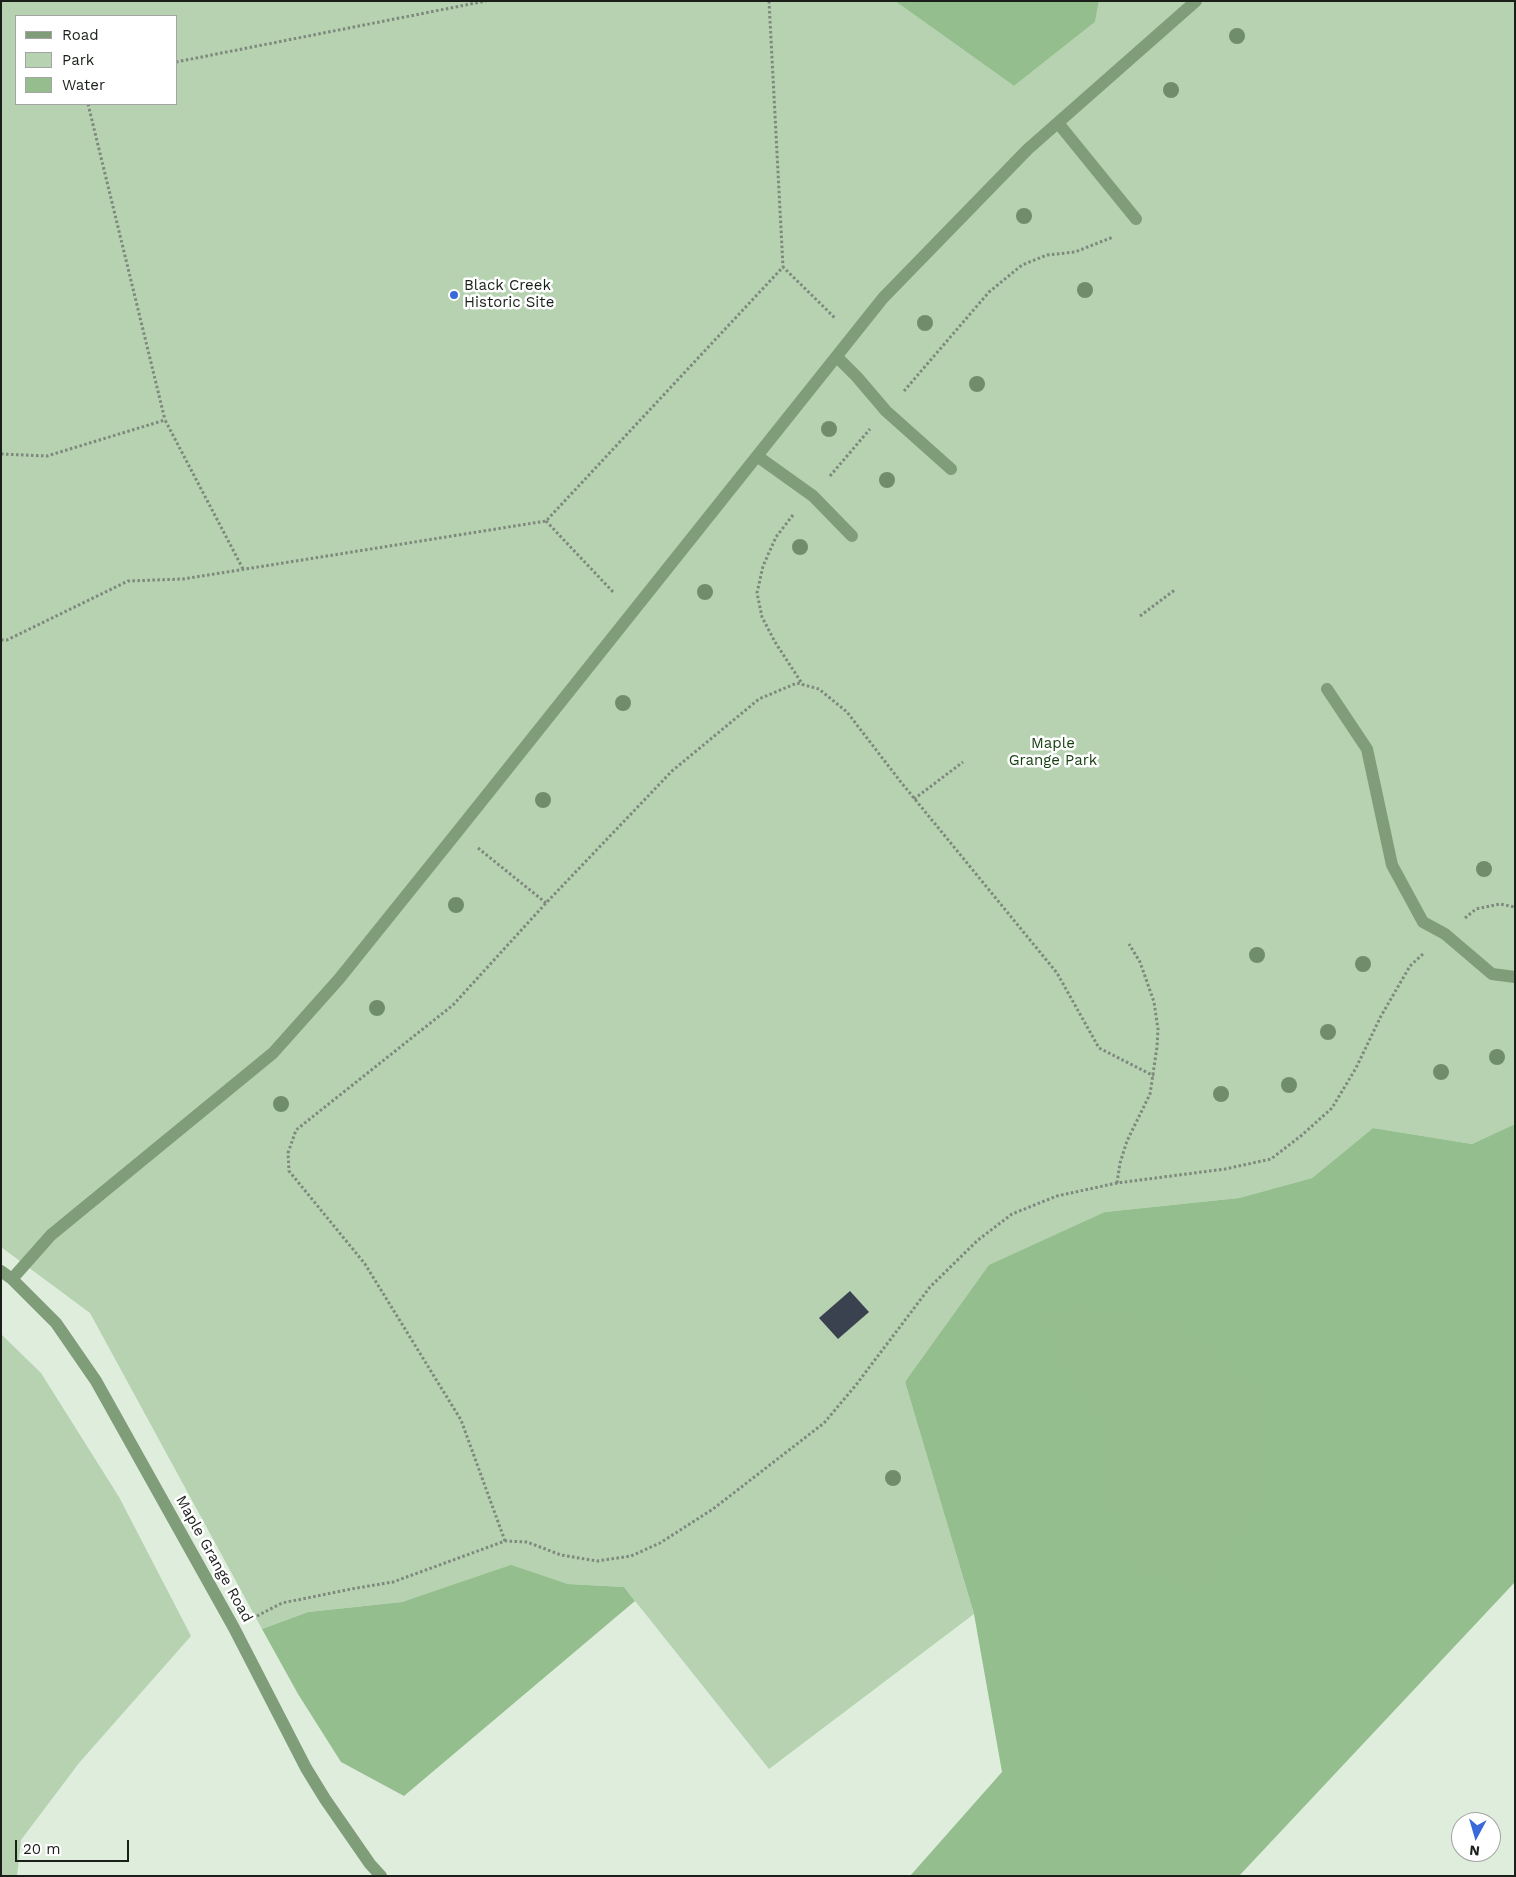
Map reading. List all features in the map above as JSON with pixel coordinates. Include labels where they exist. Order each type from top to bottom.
[{"type":"street","points":[[7,1275],[51,1235],[272,1053],[339,979],[883,298],[1028,149],[1196,1]]},
{"type":"street","points":[[1058,123],[1136,219]]},
{"type":"street","points":[[836,357],[857,376],[886,411],[951,469]]},
{"type":"street","points":[[757,456],[813,496],[852,536]]},
{"type":"street","points":[[1327,690],[1367,750],[1392,866],[1423,922],[1445,934],[1492,974],[1515,977]]},
{"type":"street","name":"Maple Grange Road","points":[[7,1275],[56,1322],[96,1381],[234,1628],[306,1768],[336,1816],[370,1864],[381,1876]]},
{"type":"path","points":[[178,62],[486,1]]},
{"type":"path","points":[[769,1],[783,267],[853,336]]},
{"type":"path","points":[[88,105],[165,420],[244,569]]},
{"type":"path","points":[[1,640],[7,640],[128,581],[183,579],[546,521],[783,267]]},
{"type":"path","points":[[1,454],[47,456],[165,420]]},
{"type":"path","points":[[546,521],[633,613]]},
{"type":"path","points":[[1140,616],[1176,589]]},
{"type":"path","points":[[505,1541],[461,1420],[365,1264],[289,1171],[288,1153],[296,1130],[453,1005],[546,903],[672,771],[759,700],[797,683],[819,689],[847,712],[914,799],[1057,973],[1099,1048],[1154,1076]]},
{"type":"path","points":[[914,799],[963,762]]},
{"type":"path","points":[[458,831],[546,903]]},
{"type":"path","points":[[234,1628],[282,1604],[394,1582],[505,1541],[527,1542],[561,1555],[597,1561],[631,1556],[660,1543],[713,1509],[824,1423],[856,1385],[930,1287],[978,1240],[1012,1214],[1057,1196],[1117,1183],[1225,1169],[1271,1159],[1295,1141],[1332,1108],[1356,1068],[1380,1016],[1410,966],[1476,909],[1500,904],[1515,907]]},
{"type":"path","points":[[1117,1183],[1120,1163],[1127,1141],[1150,1094],[1154,1076],[1158,1029],[1154,1002],[1140,962],[1129,944]]},
{"type":"green space","name":"Maple Grange Park","points":[[1,1],[895,1],[1014,86],[1095,22],[1099,1],[1515,1],[1515,1124],[1472,1144],[1373,1128],[1312,1178],[1239,1198],[1105,1212],[905,1382],[974,1614],[769,1769],[624,1587],[568,1584],[511,1566],[402,1602],[308,1612],[262,1629],[90,1313],[1,1247]]},
{"type":"green space","points":[[1,1334],[41,1373],[119,1497],[191,1636],[79,1763],[21,1840],[17,1876],[1,1876]]},
{"type":"shaded area","points":[[895,1],[1099,1],[1095,22],[1014,86]]},
{"type":"shaded area","points":[[1515,1124],[1515,1582],[1239,1876],[910,1876],[1002,1772],[974,1614],[905,1382],[989,1265],[1105,1212],[1239,1198],[1312,1178],[1373,1128],[1472,1144]]},
{"type":"shaded area","points":[[511,1565],[568,1584],[624,1587],[635,1601],[404,1796],[341,1762],[298,1694],[262,1629],[308,1612],[402,1602]]},
{"type":"water","points":[[1076,1302],[1182,1320],[1278,1403],[1266,1503],[1201,1598],[1126,1569],[1104,1504],[1091,1410],[1054,1360],[1041,1315]]},
{"type":"building","points":[[850,1291],[869,1312],[838,1339],[819,1318]]},
{"type":"place","name":"Black Creek Historic Site","points":[[454,295]]}]
